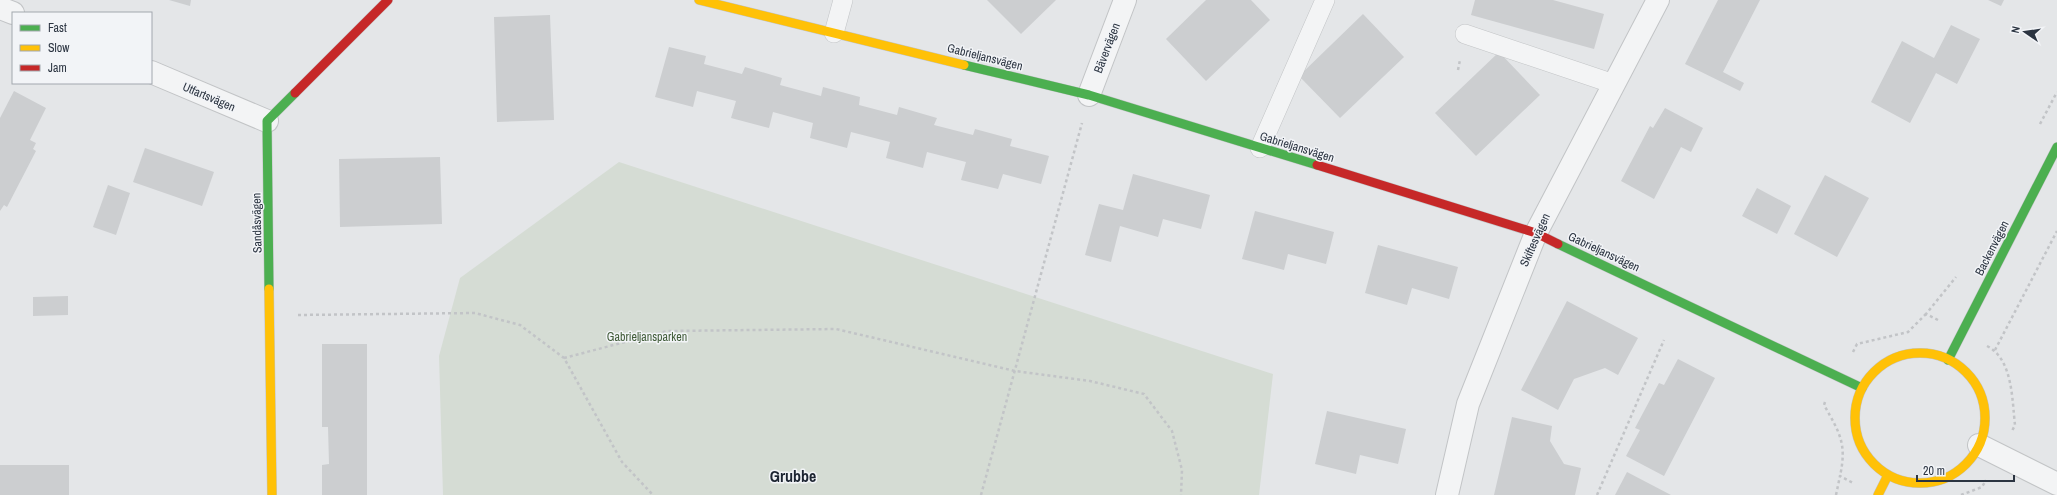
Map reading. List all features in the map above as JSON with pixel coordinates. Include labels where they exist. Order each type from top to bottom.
[{"type":"street","points":[[267,121],[388,0]]},
{"type":"street","name":"Bävervägen","points":[[1089,95],[1125,0]]},
{"type":"street","name":"Skiftesvägen","points":[[1447,495],[1468,404],[1536,233],[1658,0]]},
{"type":"street","name":"Gabrieljansvägen","points":[[704,1],[1089,95],[1536,233],[1862,388]]},
{"type":"street","points":[[0,8],[12,13]]},
{"type":"street","name":"Utfartsvägen","points":[[152,72],[267,121]]},
{"type":"street","name":"Sandåsvägen","points":[[267,121],[272,495]]},
{"type":"street","name":"Backenvägen","points":[[1948,360],[2057,147]]},
{"type":"street","points":[[1927,353],[1948,360],[1967,373],[1981,394],[1985,420],[1979,445],[1966,464],[1948,477],[1928,483],[1906,482],[1888,475],[1872,463],[1862,449],[1856,430],[1855,408],[1862,388],[1871,375],[1886,362],[1905,355],[1927,353]]},
{"type":"street","points":[[1979,445],[2057,484]]},
{"type":"street","points":[[1878,495],[1888,475]]},
{"type":"lane","points":[[834,33],[843,0]]},
{"type":"lane","points":[[1260,148],[1325,0]]},
{"type":"lane","points":[[1465,34],[1614,84]]},
{"type":"path","points":[[981,495],[1089,95]]},
{"type":"path","points":[[1994,350],[2057,231]]},
{"type":"path","points":[[270,316],[475,313],[520,325],[564,358],[622,462],[653,495]]},
{"type":"path","points":[[564,358],[666,331],[836,329],[1015,371],[1090,381],[1144,394],[1172,431],[1182,470],[1181,495]]},
{"type":"path","points":[[1960,495],[1982,487],[2000,456],[2015,425],[2006,368],[1994,350],[1962,333]]},
{"type":"path","points":[[1597,495],[1664,340]]},
{"type":"green space","name":"Gabrieljansparken","points":[[619,162],[1273,374],[1259,495],[443,495],[439,356],[460,278]]},
{"type":"building","points":[[169,0],[191,0],[190,6]]},
{"type":"building","points":[[987,0],[1056,0],[1021,34]]},
{"type":"building","points":[[1206,0],[1251,0],[1270,20],[1206,81],[1166,39]]},
{"type":"building","points":[[1475,0],[1553,0],[1604,14],[1594,49],[1471,15]]},
{"type":"building","points":[[1718,0],[1760,0],[1723,72],[1744,83],[1740,91],[1685,64]]},
{"type":"building","points":[[1988,0],[2004,0],[2001,6]]},
{"type":"building","points":[[1363,14],[1404,57],[1340,118],[1299,76]]},
{"type":"building","points":[[550,15],[554,120],[497,122],[494,17]]},
{"type":"building","points":[[1951,25],[1980,39],[1957,84],[1936,73],[1910,123],[1871,102],[1902,41],[1934,58]]},
{"type":"building","points":[[669,47],[706,56],[704,64],[742,74],[745,67],[782,78],[780,85],[821,96],[823,87],[860,97],[859,105],[897,115],[899,107],[937,118],[934,125],[973,135],[975,129],[1012,139],[1010,146],[1049,156],[1041,184],[1003,174],[998,189],[961,180],[966,162],[927,152],[923,168],[886,158],[890,142],[851,132],[847,148],[810,138],[813,123],[773,112],[769,128],[731,118],[736,101],[697,91],[693,107],[655,97]]},
{"type":"building","points":[[1499,52],[1540,95],[1476,156],[1435,113]]},
{"type":"building","points":[[14,91],[46,108],[30,140],[36,143],[33,149],[36,151],[7,207],[4,205],[0,211],[0,118]]},
{"type":"building","points":[[1665,108],[1703,128],[1691,152],[1681,147],[1654,199],[1621,181],[1650,126],[1653,128]]},
{"type":"building","points":[[145,148],[214,172],[202,206],[133,182]]},
{"type":"building","points":[[440,157],[442,224],[340,227],[339,159]]},
{"type":"building","points":[[1133,174],[1210,195],[1201,229],[1163,219],[1158,237],[1120,226],[1111,262],[1085,255],[1099,204],[1123,210]]},
{"type":"building","points":[[1825,175],[1869,198],[1837,257],[1794,234]]},
{"type":"building","points":[[108,185],[130,193],[116,235],[93,227]]},
{"type":"building","points":[[1757,188],[1791,206],[1777,234],[1742,216]]},
{"type":"building","points":[[1255,211],[1334,232],[1326,264],[1288,254],[1284,270],[1242,259]]},
{"type":"building","points":[[1378,245],[1458,267],[1449,299],[1412,288],[1407,305],[1365,293]]},
{"type":"building","points":[[68,296],[68,315],[33,316],[33,297]]},
{"type":"building","points":[[1567,301],[1638,338],[1618,375],[1605,368],[1574,379],[1558,410],[1521,390]]},
{"type":"building","points":[[322,344],[367,344],[367,495],[322,495],[322,465],[329,464],[328,427],[322,427]]},
{"type":"building","points":[[1678,359],[1715,378],[1664,476],[1626,456],[1640,430],[1635,428],[1659,383],[1664,385]]},
{"type":"building","points":[[1327,411],[1406,429],[1398,464],[1360,455],[1356,474],[1315,464]]},
{"type":"building","points":[[1512,417],[1552,426],[1550,441],[1564,464],[1581,468],[1575,495],[1494,495]]},
{"type":"building","points":[[0,465],[69,465],[69,495],[0,495]]},
{"type":"building","points":[[1627,472],[1671,495],[1615,495]]},
{"type":"traffic: fast","points":[[964,65],[1089,95],[1317,165]]},
{"type":"traffic: fast","points":[[269,289],[267,121],[295,93]]},
{"type":"traffic: fast","points":[[1948,360],[2057,147]]},
{"type":"traffic: fast","points":[[1558,244],[1862,388]]},
{"type":"traffic: slow","points":[[699,0],[964,65]]},
{"type":"traffic: slow","points":[[269,289],[272,495]]},
{"type":"traffic: slow","points":[[1920,353],[1945,358],[1966,372],[1980,393],[1985,418],[1980,443],[1966,464],[1945,478],[1920,483],[1895,478],[1874,464],[1860,443],[1855,418],[1860,393],[1874,372],[1895,358],[1920,353]]},
{"type":"traffic: slow","points":[[1878,495],[1888,475]]},
{"type":"traffic: jam","points":[[295,93],[388,0]]},
{"type":"traffic: jam","points":[[1317,165],[1536,233],[1558,244]]},
{"type":"district","name":"Grubbe","points":[[793,476]]}]
